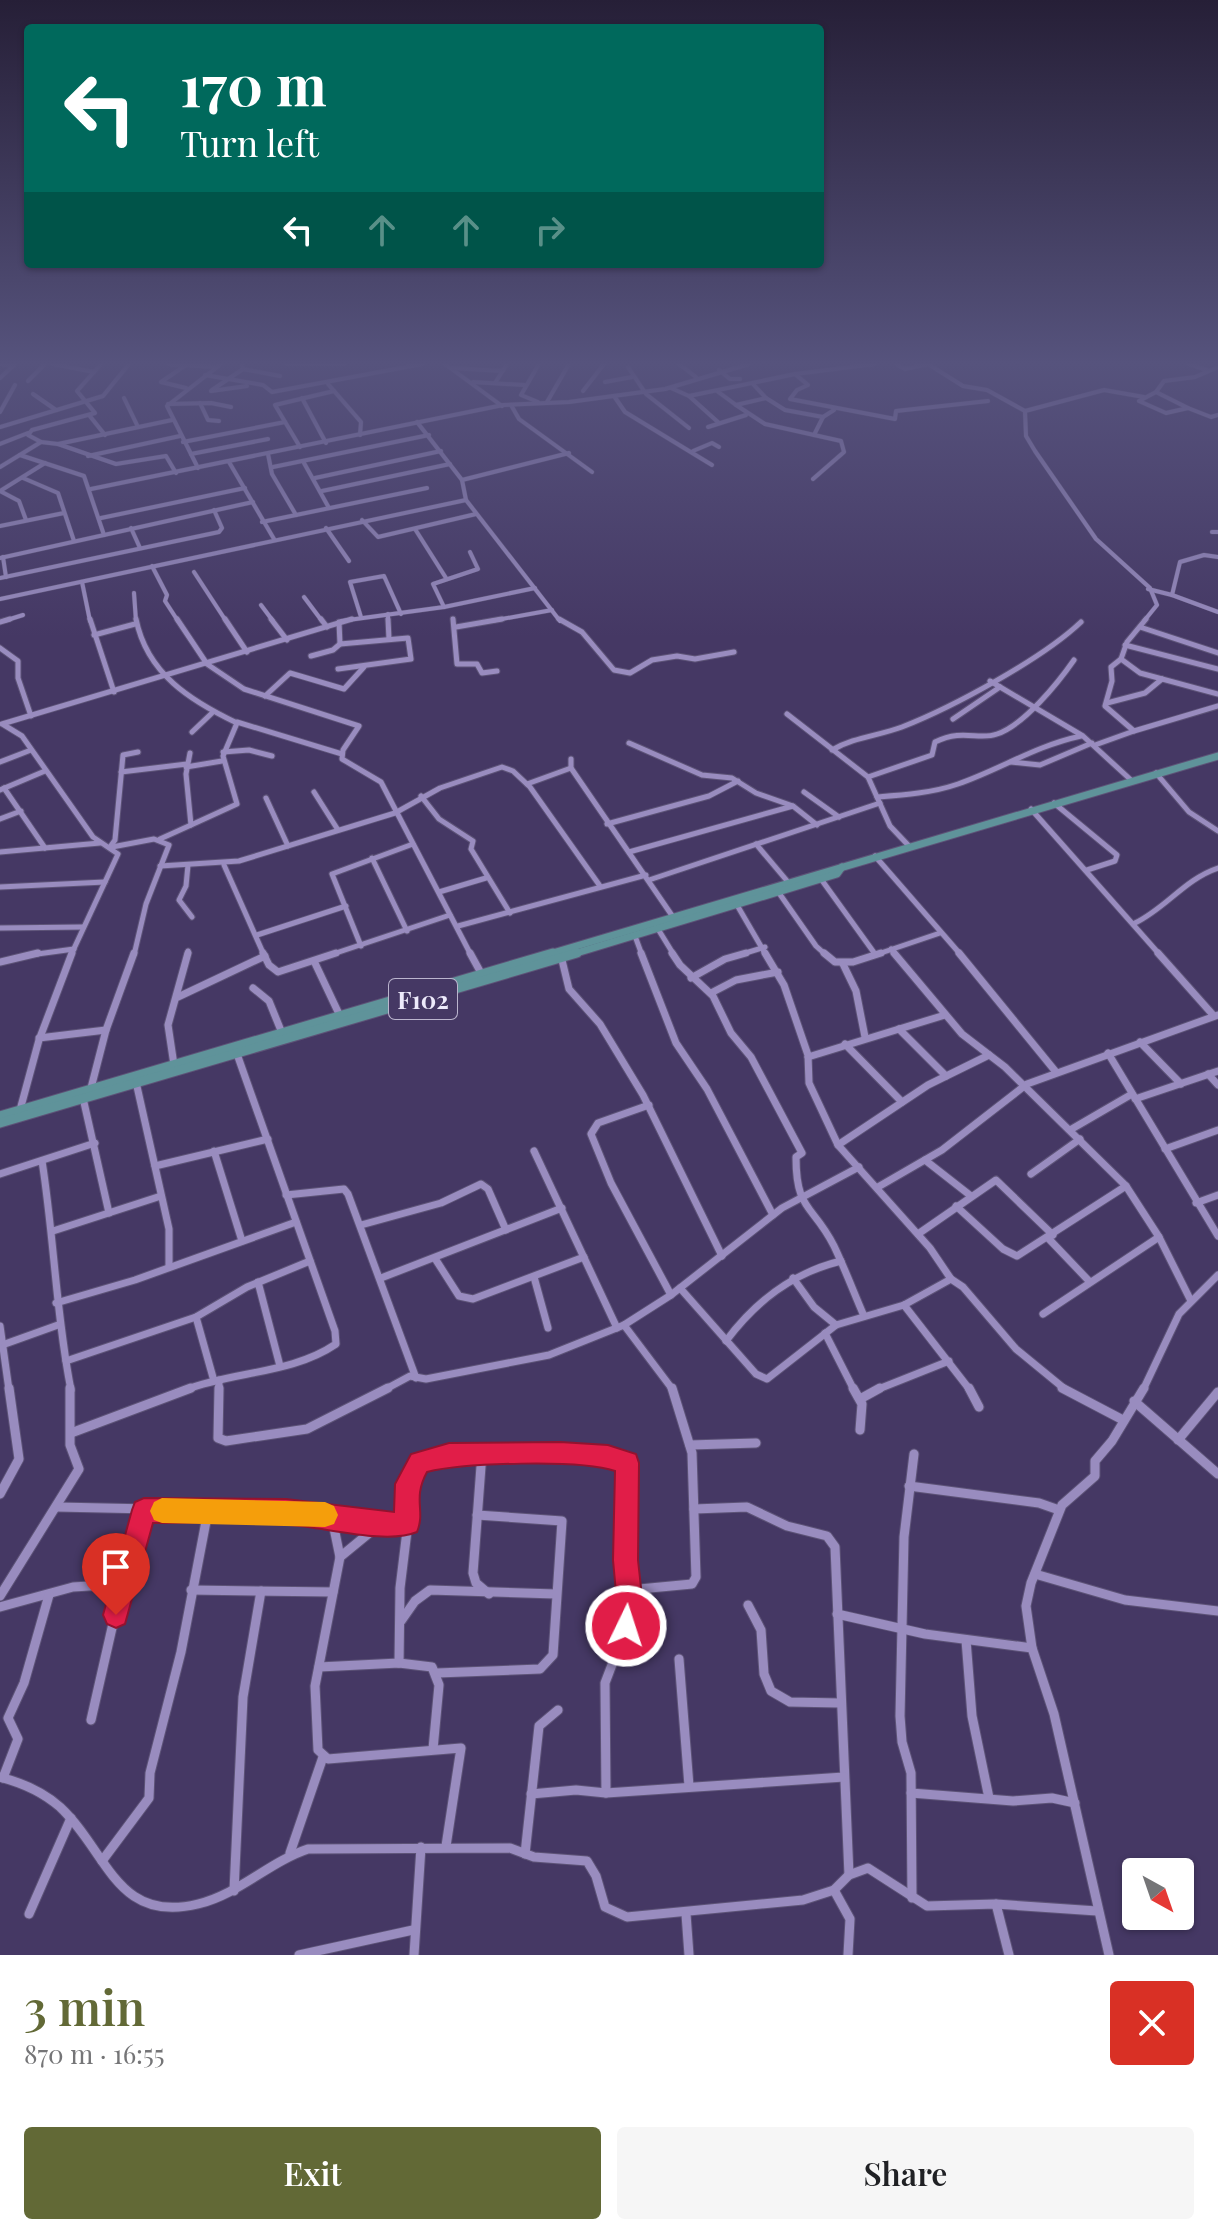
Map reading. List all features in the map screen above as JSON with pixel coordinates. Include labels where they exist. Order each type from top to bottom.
[{"type":"main road","name":"F102","points":[[0,1123],[561,955],[788,882],[1218,756]]},
{"type":"main road","name":"F102","points":[[0,1116],[481,973],[635,936],[837,874],[842,867]]},
{"type":"street","points":[[0,467],[20,455]]},
{"type":"street","points":[[21,455],[80,474],[91,489],[104,535]]},
{"type":"street","points":[[192,455],[198,468]]},
{"type":"street","points":[[91,489],[262,455]]},
{"type":"street","points":[[268,455],[272,474],[296,515]]},
{"type":"street","points":[[273,467],[339,455]]},
{"type":"street","points":[[315,478],[421,455]]},
{"type":"street","points":[[444,455],[462,480],[466,500],[562,623],[582,632],[614,670],[634,671],[652,660],[677,656],[695,659],[734,652]]},
{"type":"street","points":[[462,480],[560,455]]},
{"type":"street","points":[[572,455],[592,472]]},
{"type":"street","points":[[699,455],[712,465]]},
{"type":"street","points":[[813,479],[840,455]]},
{"type":"street","points":[[1039,455],[1105,548],[1148,589],[1156,610],[1125,645],[1121,659],[1111,667],[1113,676],[1106,708],[1134,731]]},
{"type":"street","points":[[88,456],[119,464],[166,456],[176,473]]},
{"type":"street","points":[[229,462],[274,539]]},
{"type":"street","points":[[0,491],[45,463]]},
{"type":"street","points":[[304,463],[329,508]]},
{"type":"street","points":[[322,491],[450,464]]},
{"type":"street","points":[[23,478],[58,493],[74,541]]},
{"type":"street","points":[[101,518],[245,488]]},
{"type":"street","points":[[262,522],[427,488]]},
{"type":"street","points":[[0,491],[19,501],[26,520]]},
{"type":"street","points":[[0,599],[466,500]]},
{"type":"street","points":[[214,510],[222,528],[219,532],[3,577],[2,557],[131,528],[214,510],[253,502]]},
{"type":"street","points":[[0,526],[64,513]]},
{"type":"street","points":[[362,520],[376,537],[476,514]]},
{"type":"street","points":[[131,528],[140,548]]},
{"type":"street","points":[[326,528],[349,561]]},
{"type":"street","points":[[415,529],[446,578]]},
{"type":"street","points":[[444,607],[433,584],[446,578],[465,576],[478,568],[470,552]]},
{"type":"street","points":[[1172,595],[1180,562],[1203,555],[1218,557]]},
{"type":"street","points":[[152,566],[167,595],[165,601],[207,664],[244,689],[357,725],[357,732],[342,754]]},
{"type":"street","points":[[194,572],[247,652]]},
{"type":"street","points":[[361,617],[349,584],[384,576],[401,614]]},
{"type":"street","points":[[82,582],[94,635],[114,692]]},
{"type":"street","points":[[1,724],[339,622],[444,607],[535,588]]},
{"type":"street","points":[[1148,589],[1217,610]]},
{"type":"street","points":[[134,593],[135,624],[142,647],[164,677],[212,713],[342,754],[349,766],[379,778],[481,973]]},
{"type":"street","points":[[304,597],[327,627]]},
{"type":"street","points":[[261,605],[287,640]]},
{"type":"street","points":[[456,627],[552,610]]},
{"type":"street","points":[[388,614],[389,639]]},
{"type":"street","points":[[0,622],[23,615]]},
{"type":"street","points":[[453,618],[457,664],[477,664],[482,673],[497,671]]},
{"type":"street","points":[[339,622],[340,644]]},
{"type":"street","points":[[832,750],[847,741],[903,727],[1056,646],[1081,622]]},
{"type":"street","points":[[94,635],[135,624]]},
{"type":"street","points":[[1140,627],[1218,653]]},
{"type":"street","points":[[311,656],[340,644],[410,639],[411,659],[338,669]]},
{"type":"street","points":[[1125,645],[1218,669]]},
{"type":"street","points":[[0,648],[18,661],[18,678],[31,716]]},
{"type":"street","points":[[1121,659],[1140,673],[1218,694]]},
{"type":"street","points":[[868,777],[932,755],[935,742],[948,734],[992,737],[1054,690],[1074,660]]},
{"type":"street","points":[[265,696],[290,673],[348,688],[364,667]]},
{"type":"street","points":[[1107,703],[1145,693],[1162,679]]},
{"type":"street","points":[[990,681],[1035,705],[1110,754],[1131,780]]},
{"type":"street","points":[[953,719],[1000,687]]},
{"type":"street","points":[[959,698],[974,705]]},
{"type":"street","points":[[1011,762],[1023,768],[1034,766],[1218,706]]},
{"type":"street","points":[[1199,712],[1208,719]]},
{"type":"street","points":[[192,732],[212,713]]},
{"type":"street","points":[[787,714],[868,777],[890,826],[909,846]]},
{"type":"street","points":[[110,847],[160,839],[237,804],[222,761],[223,746],[237,722]]},
{"type":"street","points":[[1,724],[20,734],[100,843]]},
{"type":"street","points":[[458,926],[600,886],[647,878],[817,825],[879,800],[941,789],[1011,762],[1045,744],[1081,736]]},
{"type":"street","points":[[629,743],[702,775],[738,781],[756,793],[793,806],[817,825]]},
{"type":"street","points":[[0,762],[31,750]]},
{"type":"street","points":[[223,752],[249,750],[272,756]]},
{"type":"street","points":[[110,847],[115,840],[123,755],[138,752]]},
{"type":"street","points":[[190,753],[187,765],[191,825]]},
{"type":"street","points":[[571,759],[571,768],[607,824],[673,917]]},
{"type":"street","points":[[121,772],[222,761]]},
{"type":"street","points":[[160,866],[224,865],[395,813],[421,796],[498,767],[513,771],[527,784],[600,886]]},
{"type":"street","points":[[527,784],[571,768]]},
{"type":"street","points":[[45,771],[2,789],[45,848]]},
{"type":"street","points":[[1156,773],[1189,812],[1218,831]]},
{"type":"street","points":[[607,824],[709,796],[738,781]]},
{"type":"street","points":[[314,792],[331,814],[338,830]]},
{"type":"street","points":[[804,792],[839,817]]},
{"type":"street","points":[[421,796],[439,819],[473,841],[471,849],[510,913]]},
{"type":"street","points":[[266,798],[288,846]]},
{"type":"street","points":[[1054,803],[1117,855],[1115,861],[1087,870]]},
{"type":"street","points":[[629,852],[793,806]]},
{"type":"street","points":[[878,1187],[925,1160],[1025,1086],[1216,1015],[1031,809]]},
{"type":"street","points":[[0,819],[21,811]]},
{"type":"street","points":[[91,1088],[106,1030],[137,946],[146,904],[169,845],[160,839]]},
{"type":"street","points":[[0,852],[100,843],[118,854],[83,927],[39,1038],[20,1110]]},
{"type":"street","points":[[361,946],[332,874],[413,844]]},
{"type":"street","points":[[756,844],[788,882]]},
{"type":"street","points":[[875,856],[985,987],[1003,1003],[1056,1072]]},
{"type":"street","points":[[372,858],[407,931]]},
{"type":"street","points":[[188,865],[186,886],[179,900],[192,917]]},
{"type":"street","points":[[224,865],[265,956],[278,972],[450,915]]},
{"type":"street","points":[[1135,923],[1158,914],[1193,876],[1218,868]]},
{"type":"street","points":[[439,892],[486,878]]},
{"type":"street","points":[[821,879],[875,954]]},
{"type":"street","points":[[0,887],[105,882]]},
{"type":"street","points":[[779,893],[822,952],[843,964],[856,991],[865,1037]]},
{"type":"street","points":[[737,905],[778,972],[808,1057],[809,1083],[838,1145],[918,1234],[951,1279],[963,1287],[1016,1349],[1059,1386],[1123,1420]]},
{"type":"street","points":[[257,935],[346,906]]},
{"type":"street","points":[[0,928],[83,927]]},
{"type":"street","points":[[658,929],[691,978],[711,993],[731,1033],[751,1057],[802,1153],[796,1157],[796,1187],[800,1198],[824,1229],[864,1316]]},
{"type":"street","points":[[843,964],[940,933]]},
{"type":"street","points":[[635,936],[676,1043],[707,1089],[773,1215]]},
{"type":"street","points":[[691,978],[725,959],[765,947]]},
{"type":"street","points":[[0,962],[45,951],[74,949]]},
{"type":"street","points":[[891,949],[972,1045],[989,1055],[1025,1086],[1126,1186],[1159,1237],[1191,1301]]},
{"type":"street","points":[[174,1065],[167,1034],[188,951]]},
{"type":"street","points":[[561,955],[569,989],[600,1024],[649,1105],[722,1256]]},
{"type":"street","points":[[176,998],[265,956]]},
{"type":"street","points":[[314,961],[340,1016]]},
{"type":"street","points":[[711,993],[736,980],[778,972]]},
{"type":"street","points":[[253,988],[269,1001],[282,1033]]},
{"type":"street","points":[[808,1057],[865,1037],[945,1015]]},
{"type":"street","points":[[899,1029],[946,1076]]},
{"type":"street","points":[[39,1038],[106,1030]]},
{"type":"street","points":[[1140,1042],[1181,1084]]},
{"type":"street","points":[[845,1044],[902,1102]]},
{"type":"street","points":[[1108,1053],[1218,1236]]},
{"type":"street","points":[[71,1433],[216,1381],[323,1353],[332,1348],[337,1339],[237,1054]]},
{"type":"street","points":[[838,1145],[902,1102],[989,1055]]},
{"type":"street","points":[[1070,1130],[1134,1097],[1218,1071]]},
{"type":"street","points":[[1208,1074],[1218,1085]]},
{"type":"street","points":[[136,1082],[169,1229],[169,1267]]},
{"type":"street","points":[[83,1098],[109,1213]]},
{"type":"street","points":[[649,1105],[598,1123],[591,1134],[611,1183],[671,1295]]},
{"type":"street","points":[[1165,1149],[1218,1130]]},
{"type":"street","points":[[155,1166],[268,1139]]},
{"type":"street","points":[[1031,1174],[1080,1139]]},
{"type":"street","points":[[0,1174],[95,1143]]},
{"type":"street","points":[[214,1151],[242,1241]]},
{"type":"street","points":[[534,1151],[584,1257],[621,1326],[669,1381],[681,1406],[690,1445],[694,1582],[629,1590]]},
{"type":"street","points":[[925,1160],[971,1196]]},
{"type":"street","points":[[0,1596],[79,1469],[70,1445],[71,1391],[58,1325],[53,1231],[42,1161]]},
{"type":"street","points":[[196,1317],[216,1381],[218,1438],[226,1441],[307,1429],[377,1390],[410,1376],[416,1378],[549,1355],[621,1326],[671,1295],[773,1215],[859,1167]]},
{"type":"street","points":[[918,1234],[996,1180],[1089,1281]]},
{"type":"street","points":[[361,1225],[441,1203],[481,1184],[488,1189],[506,1230]]},
{"type":"street","points":[[956,1206],[1010,1255],[1022,1255],[1126,1186]]},
{"type":"street","points":[[286,1195],[344,1189],[361,1225],[416,1378]]},
{"type":"street","points":[[1196,1203],[1218,1195]]},
{"type":"street","points":[[53,1231],[161,1196]]},
{"type":"street","points":[[381,1278],[436,1260],[562,1208]]},
{"type":"street","points":[[56,1303],[296,1222]]},
{"type":"street","points":[[1043,1314],[1159,1237]]},
{"type":"street","points":[[436,1260],[464,1299],[479,1298],[584,1257]]},
{"type":"street","points":[[66,1361],[196,1317],[258,1282],[310,1261]]},
{"type":"street","points":[[726,1341],[754,1309],[793,1278],[819,1265],[841,1261]]},
{"type":"street","points":[[1109,1955],[1054,1714],[1032,1648],[1026,1606],[1059,1510],[1095,1476],[1095,1461],[1112,1441],[1179,1314],[1218,1275]]},
{"type":"street","points":[[534,1277],[548,1328]]},
{"type":"street","points":[[793,1278],[814,1307],[836,1325]]},
{"type":"street","points":[[680,1288],[756,1374],[767,1379],[836,1325],[904,1305],[951,1279]]},
{"type":"street","points":[[258,1282],[280,1366]]},
{"type":"street","points":[[904,1305],[965,1380],[979,1407]]},
{"type":"street","points":[[5,1344],[58,1325]]},
{"type":"street","points":[[0,1326],[5,1344],[4,1368],[19,1459],[0,1494]]},
{"type":"street","points":[[825,1333],[844,1376],[860,1399],[860,1430]]},
{"type":"street","points":[[932,1365],[938,1346]]},
{"type":"street","points":[[860,1399],[932,1365],[949,1361]]},
{"type":"street","points":[[1178,1440],[1218,1392]]},
{"type":"street","points":[[1134,1401],[1218,1474]]},
{"type":"street","points":[[690,1445],[756,1443]]},
{"type":"street","points":[[482,1453],[473,1573],[476,1583],[489,1594]]},
{"type":"street","points":[[399,1663],[400,1588],[408,1523],[405,1498],[407,1484],[420,1462],[449,1455],[482,1453],[512,1456],[588,1455],[627,1463],[625,1560],[631,1620],[621,1635],[605,1683],[606,1793]]},
{"type":"street","points":[[912,1898],[911,1793],[900,1716],[904,1537],[914,1454]]},
{"type":"street","points":[[909,1486],[1039,1503],[1059,1510]]},
{"type":"street","points":[[57,1507],[93,1505],[144,1510],[321,1514],[379,1525],[408,1523]]},
{"type":"street","points":[[694,1509],[747,1507],[787,1526],[827,1536],[835,1547],[849,1875]]},
{"type":"street","points":[[91,1720],[122,1584],[144,1510]]},
{"type":"street","points":[[102,1861],[147,1804],[150,1773],[181,1652],[208,1511]]},
{"type":"street","points":[[290,1853],[323,1757],[316,1730],[319,1667],[340,1557],[334,1528],[321,1514]]},
{"type":"street","points":[[437,1673],[540,1669],[553,1655],[562,1521],[477,1515]]},
{"type":"street","points":[[340,1557],[379,1525]]},
{"type":"street","points":[[1035,1574],[1084,1591],[1140,1603],[1218,1611]]},
{"type":"street","points":[[0,1607],[95,1584],[122,1584]]},
{"type":"street","points":[[191,1590],[333,1592]]},
{"type":"street","points":[[401,1621],[415,1601],[430,1590],[556,1594]]},
{"type":"street","points":[[234,1891],[243,1697],[261,1591]]},
{"type":"street","points":[[49,1595],[24,1683],[8,1718],[18,1739],[1,1778],[25,1782],[44,1791],[71,1818],[122,1888],[140,1902],[163,1909],[202,1903],[234,1891],[258,1878],[290,1853],[356,1847],[446,1846],[510,1848],[525,1854],[587,1861],[596,1876],[599,1899],[614,1913],[627,1917],[686,1914],[803,1900],[834,1890],[849,1875],[868,1868],[927,1906],[996,1904],[1097,1911]]},
{"type":"street","points":[[748,1605],[762,1633],[762,1677],[773,1693],[796,1703],[821,1699],[840,1703]]},
{"type":"street","points":[[837,1614],[966,1640],[1032,1648]]},
{"type":"street","points":[[966,1640],[972,1716],[989,1798]]},
{"type":"street","points":[[679,1659],[689,1786]]},
{"type":"street","points":[[319,1667],[399,1663],[421,1663],[432,1667],[437,1673],[433,1749]]},
{"type":"street","points":[[525,1854],[539,1726],[558,1710]]},
{"type":"street","points":[[323,1757],[367,1758],[457,1746],[462,1754],[446,1846]]},
{"type":"street","points":[[531,1794],[576,1790],[606,1793],[844,1777]]},
{"type":"street","points":[[911,1793],[932,1791],[1015,1801],[1051,1796],[1075,1803]]},
{"type":"street","points":[[29,1914],[71,1818]]},
{"type":"street","points":[[414,1955],[413,1930],[421,1847]]},
{"type":"street","points":[[834,1890],[850,1919],[848,1955]]},
{"type":"street","points":[[996,1904],[1009,1955]]},
{"type":"street","points":[[686,1914],[689,1955]]},
{"type":"street","points":[[299,1955],[359,1939],[413,1930]]},
{"type":"slow traffic","points":[[162,1511],[325,1515]]},
{"type":"route","points":[[116,1615],[144,1510],[286,1512],[321,1514],[380,1525],[408,1523],[407,1484],[420,1462],[449,1455],[482,1453],[512,1456],[560,1454],[608,1457],[627,1463],[625,1560],[631,1620],[626,1626]]}]
